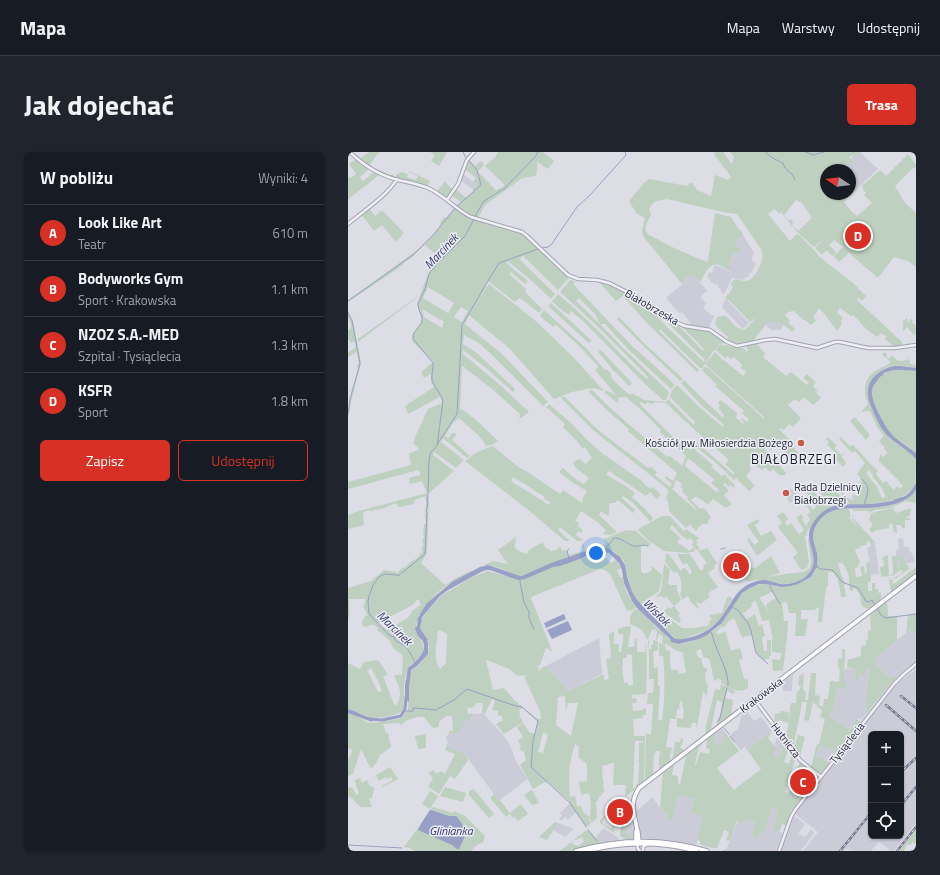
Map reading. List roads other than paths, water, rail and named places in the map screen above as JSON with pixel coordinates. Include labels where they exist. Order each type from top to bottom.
[{"type":"main road","name":"Krakowska","points":[[639,840],[636,832],[637,829],[633,800],[639,788],[916,576]]},
{"type":"main road","points":[[576,851],[634,839],[678,844],[707,851]]},
{"type":"main road","points":[[586,851],[639,840],[647,844],[696,851]]},
{"type":"street","name":"Białobrzeska","points":[[350,152],[366,166],[397,179],[427,188],[448,199],[464,213],[474,218],[516,230],[524,234],[562,271],[571,277],[578,280],[597,280],[609,284],[635,296],[678,324],[710,330],[734,346],[775,339],[817,348],[835,342],[868,348],[895,348],[916,345]]},
{"type":"street","points":[[448,199],[458,184],[468,159],[474,152]]},
{"type":"street","points":[[348,224],[394,185],[397,179]]},
{"type":"street","name":"Tysiąclecia","points":[[779,851],[794,812],[894,684],[916,664]]},
{"type":"street","name":"Hutnicza","points":[[755,700],[800,760],[821,777]]},
{"type":"street","points":[[639,840],[640,850]]},
{"type":"street","points":[[640,850],[647,844]]},
{"type":"water","points":[[894,366],[916,368],[916,371],[895,370],[884,373],[873,386],[872,396],[878,412],[889,431],[898,440],[916,453],[916,459],[885,433],[877,421],[869,399],[869,385],[874,377],[881,371]]},
{"type":"water","points":[[916,483],[916,489],[913,494],[901,502],[878,507],[838,509],[825,515],[820,519],[813,533],[818,566],[811,577],[791,586],[781,587],[759,584],[750,588],[742,593],[722,623],[707,635],[699,639],[679,644],[671,642],[670,639],[638,609],[632,601],[624,583],[622,570],[619,563],[609,553],[596,551],[580,559],[553,567],[525,579],[518,580],[490,570],[481,572],[440,596],[422,617],[420,628],[428,640],[428,654],[411,670],[409,702],[405,699],[405,685],[408,668],[420,656],[424,649],[423,641],[415,628],[417,626],[418,617],[427,603],[452,582],[480,567],[488,565],[522,576],[551,563],[596,547],[608,548],[620,557],[625,565],[632,592],[637,600],[674,638],[683,639],[698,635],[713,626],[721,618],[738,592],[748,585],[757,581],[766,580],[780,584],[788,584],[804,578],[810,572],[813,563],[813,554],[809,537],[810,529],[820,514],[827,509],[837,505],[871,504],[892,501],[907,495]]},
{"type":"water","points":[[564,614],[566,619],[546,628],[544,623]]},
{"type":"water","points":[[568,621],[572,630],[552,639],[547,630]]},
{"type":"water","points":[[348,709],[373,718],[372,722],[348,713]]},
{"type":"water","name":"Glinianka","points":[[430,810],[449,816],[456,816],[460,821],[465,832],[459,849],[418,830]]},
{"type":"waterway","points":[[457,206],[481,185],[477,170],[463,152]]},
{"type":"waterway","name":"Marcinek","points":[[475,216],[484,201],[505,188],[538,152]]},
{"type":"waterway","points":[[541,248],[551,245],[577,207],[590,195],[626,155],[625,152]]},
{"type":"waterway","points":[[766,152],[783,163],[785,168],[792,174],[795,180]]},
{"type":"waterway","points":[[805,152],[813,155],[824,152]]},
{"type":"waterway","points":[[348,301],[413,255],[435,233],[455,208]]},
{"type":"waterway","name":"Marcinek","points":[[428,493],[429,460],[431,452],[437,446],[443,401],[432,380],[433,363],[413,338],[414,333],[422,322],[418,304],[425,289],[429,274],[465,236],[474,219]]},
{"type":"waterway","points":[[480,294],[499,263],[538,249]]},
{"type":"waterway","points":[[438,443],[457,414],[462,325],[480,295]]},
{"type":"waterway","points":[[348,313],[352,320],[360,364],[350,399],[348,414]]},
{"type":"waterway","points":[[862,479],[868,488],[865,505]]},
{"type":"waterway","name":"Marcinek","points":[[415,663],[405,646],[396,641],[394,639],[395,637],[390,636],[369,614],[368,602],[373,585],[379,577],[384,574],[398,576],[425,554],[426,510],[428,495]]},
{"type":"waterway","points":[[606,548],[614,538],[620,539],[634,546],[648,546]]},
{"type":"waterway","points":[[721,549],[725,548]]},
{"type":"waterway","points":[[569,549],[567,551],[569,558]]},
{"type":"waterway","points":[[817,567],[832,570],[842,582],[858,588],[866,601],[868,602],[872,600],[875,605]]},
{"type":"waterway","points":[[520,578],[524,602],[529,612],[529,618],[534,629]]},
{"type":"waterway","points":[[770,585],[780,604]]},
{"type":"waterway","points":[[732,607],[738,610],[748,622],[756,653],[768,664]]},
{"type":"waterway","points":[[877,608],[881,615],[886,618],[916,614]]},
{"type":"waterway","points":[[711,632],[727,675],[728,686]]},
{"type":"waterway","points":[[718,721],[727,688]]},
{"type":"waterway","points":[[404,711],[413,711],[413,708],[436,710],[454,700],[467,689],[522,707],[538,721],[533,741],[531,767],[570,803],[586,826]]},
{"type":"waterway","name":"Wisłok","points":[[369,719],[382,720],[401,716],[405,709],[406,697]]},
{"type":"waterway","points":[[724,728],[729,734]]},
{"type":"waterway","points":[[730,736],[735,742]]},
{"type":"waterway","points":[[588,830],[597,841]]},
{"type":"waterway","points":[[348,845],[402,848]]},
{"type":"railway","points":[[901,696],[916,708]]},
{"type":"railway","points":[[886,705],[916,731]]},
{"type":"railway","points":[[904,769],[916,758]]},
{"type":"railway","points":[[903,803],[916,787]]},
{"type":"railway","points":[[840,851],[868,817]]},
{"type":"railway","points":[[897,851],[916,827]]},
{"type":"place","name":"KSFR","points":[[858,236]]},
{"type":"place","name":"Kościół pw. Miłosierdzia Bożego","points":[[801,443]]},
{"type":"place","name":"Rada Dzielnicy Białobrzegi","points":[[786,493]]},
{"type":"place","name":"Look Like Art","points":[[736,566]]},
{"type":"place","name":"NZOZ S.A.-MED","points":[[803,782]]},
{"type":"place","name":"Bodyworks Gym","points":[[620,812]]},
{"type":"district","name":"BIAŁOBRZEGI","points":[[794,459]]}]
